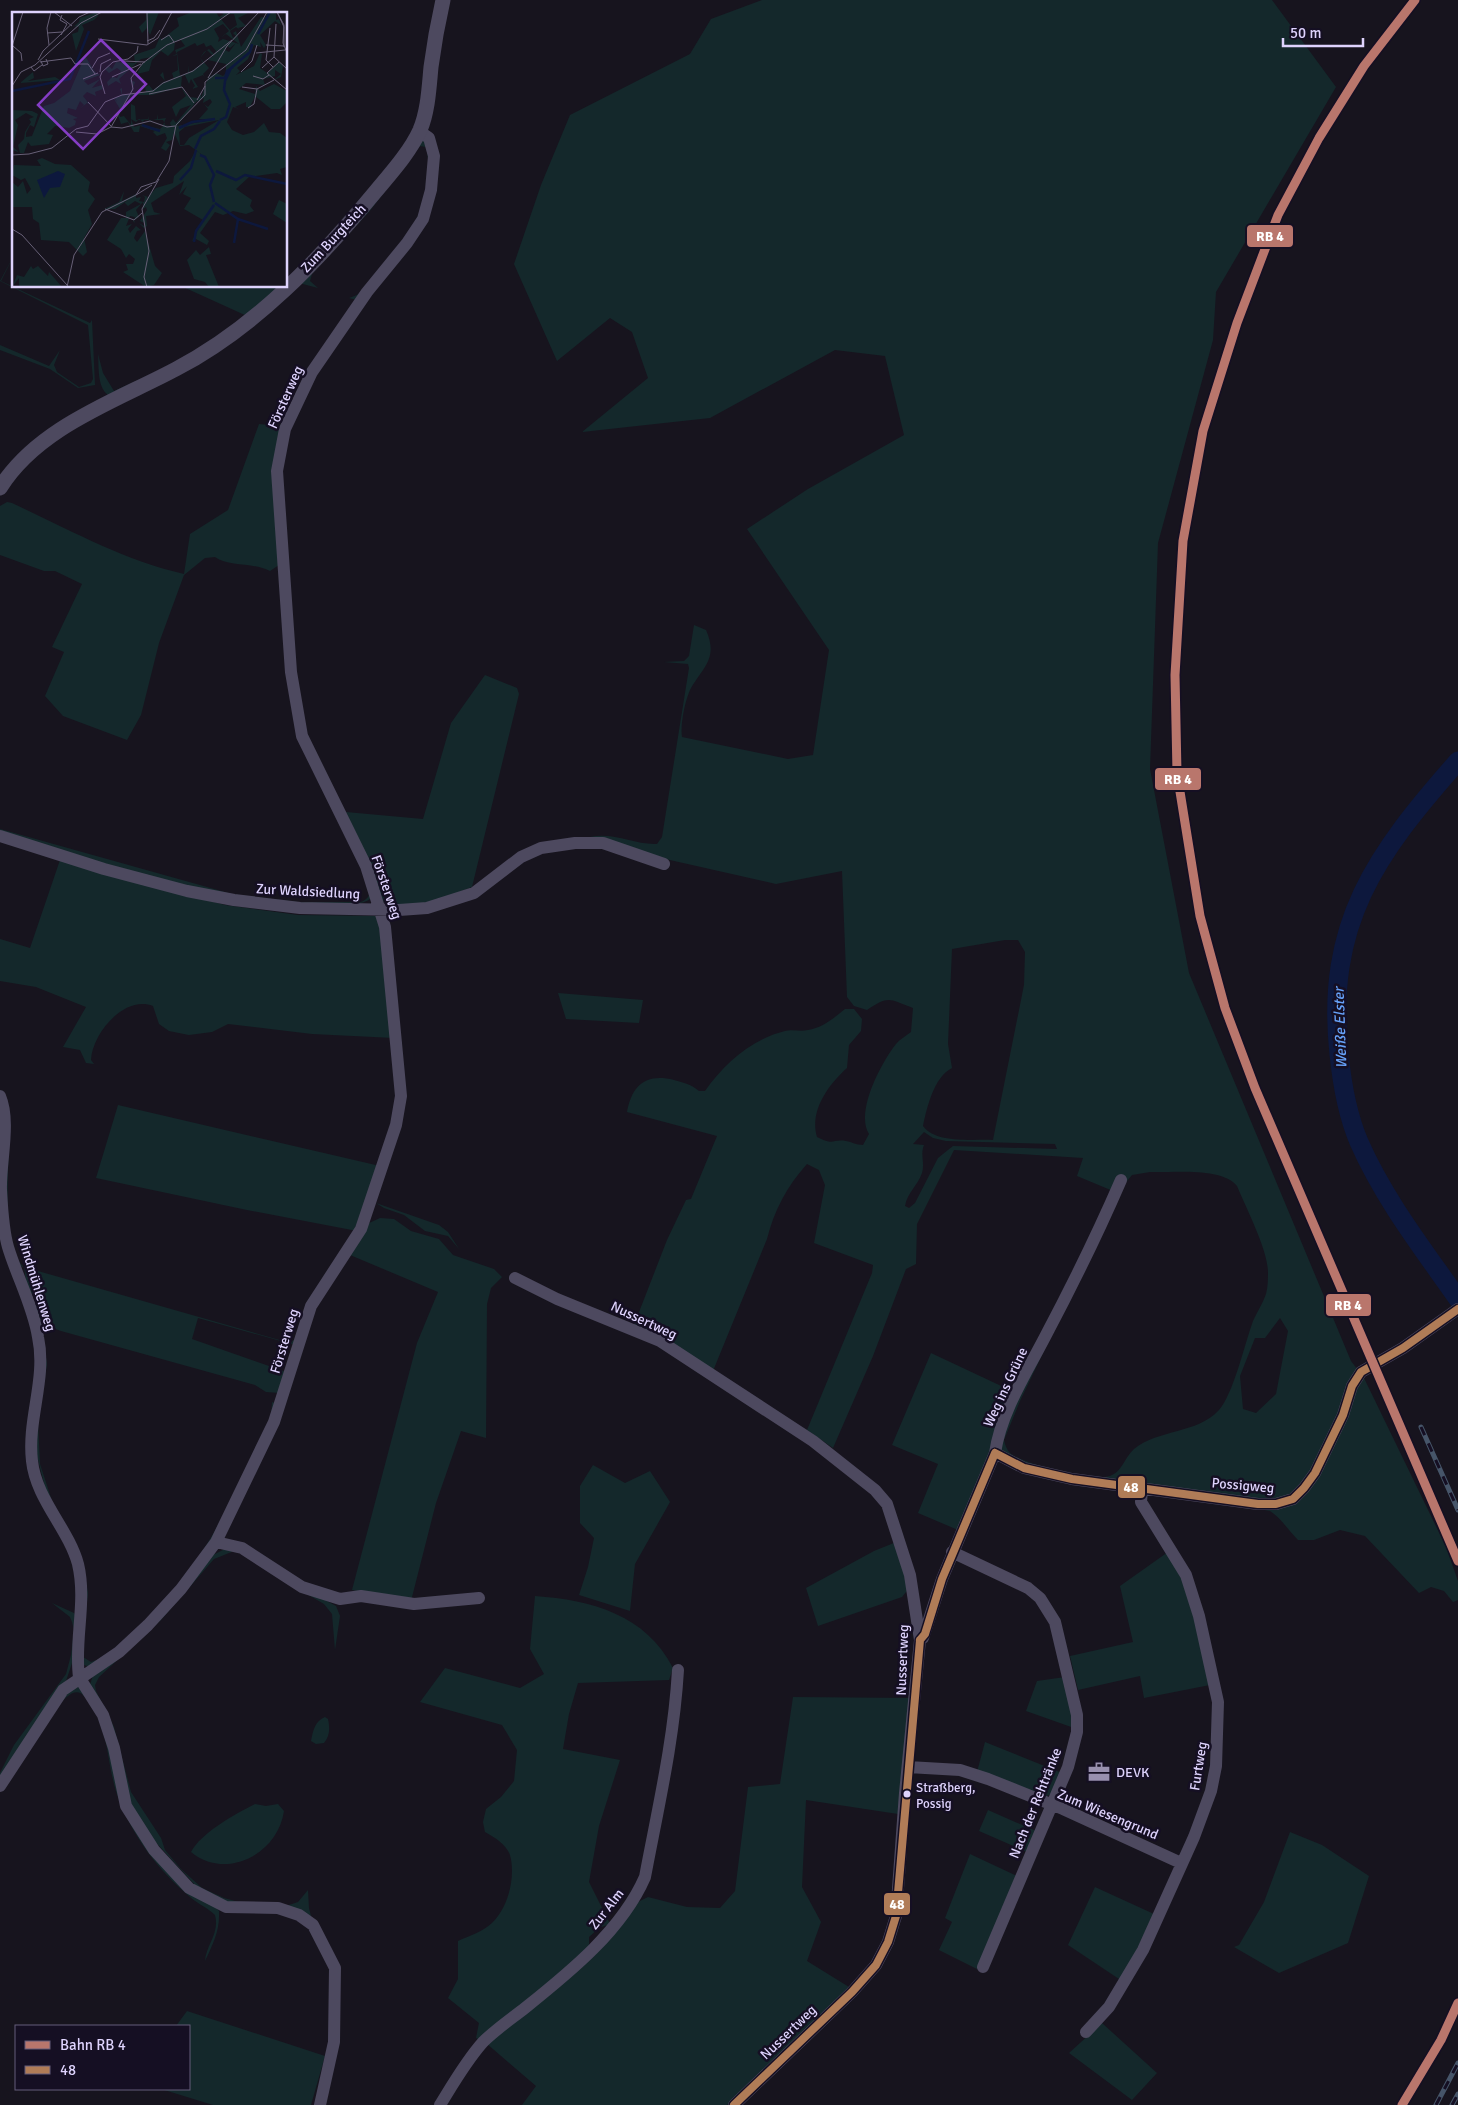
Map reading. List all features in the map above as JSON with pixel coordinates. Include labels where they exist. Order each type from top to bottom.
[{"type":"street","name":"Zum Burgteich","points":[[288,285],[364,206],[393,171],[419,131],[425,116],[436,30],[443,0]]},
{"type":"street","name":"Försterweg","points":[[0,1786],[63,1690],[119,1652],[148,1625],[181,1589],[216,1542],[274,1422],[311,1306],[361,1229],[396,1125],[401,1096],[386,927],[358,850],[302,736],[292,672],[277,471],[285,429],[312,372],[367,292],[407,243],[423,219],[431,190],[434,156],[429,138],[419,131]]},
{"type":"street","name":"Zum Burgteich","points":[[0,488],[24,458],[67,426],[104,403],[177,369],[247,325],[285,288]]},
{"type":"street","name":"Zur Waldsiedlung","points":[[0,836],[104,869],[234,900],[300,908],[427,908],[474,893],[521,857],[541,848],[575,843],[603,843],[664,864]]},
{"type":"street","name":"Windmühlenweg","points":[[0,1096],[3,1103],[4,1130],[1,1190],[7,1244],[38,1336],[41,1372],[31,1434],[32,1462],[43,1495],[75,1556],[78,1567],[82,1594],[76,1659],[79,1678]]},
{"type":"street","name":"Weg ins Grüne","points":[[920,1640],[925,1634],[952,1552],[995,1453],[998,1437],[1022,1383],[1095,1238],[1121,1180]]},
{"type":"street","name":"Nussertweg","points":[[515,1278],[557,1300],[660,1341],[813,1442],[875,1490],[887,1504],[899,1537],[916,1605],[920,1640],[896,1916],[884,1949],[876,1964],[852,1992],[734,2105]]},
{"type":"street","name":"Possigweg","points":[[995,1453],[1034,1470],[1072,1480],[1258,1504],[1276,1504],[1293,1499],[1315,1473],[1343,1415],[1352,1386],[1361,1372],[1458,1309]]},
{"type":"street","name":"Furtweg","points":[[1086,2032],[1109,2007],[1126,1982],[1143,1950],[1211,1791],[1216,1766],[1218,1702],[1199,1616],[1186,1575],[1141,1502],[1142,1489]]},
{"type":"street","points":[[216,1542],[242,1548],[302,1587],[340,1599],[361,1596],[414,1604],[479,1598]]},
{"type":"street","name":"Nach der Rehtränke","points":[[952,1552],[1028,1588],[1040,1598],[1055,1622],[1077,1715],[1077,1732],[1068,1767],[982,1967]]},
{"type":"street","name":"Zur Alm","points":[[440,2105],[484,2042],[562,1979],[594,1948],[640,1890],[645,1877],[668,1753],[675,1709],[678,1670]]},
{"type":"street","points":[[79,1678],[103,1716],[114,1748],[126,1806],[154,1850],[189,1888],[226,1907],[278,1908],[299,1914],[312,1925],[335,1968],[334,2042],[320,2105]]},
{"type":"street","name":"Zum Wiesengrund","points":[[908,1767],[960,1770],[988,1778],[1181,1862]]},
{"type":"green space","points":[[762,0],[1272,0],[1336,87],[1216,292],[1213,340],[1158,543],[1150,769],[1189,973],[1351,1361],[1364,1378],[1446,1547],[1458,1581],[1458,1600],[1453,1602],[1444,1591],[1431,1587],[1419,1593],[1365,1536],[1340,1530],[1314,1540],[1298,1540],[1270,1511],[1040,1470],[1001,1451],[1001,1436],[1113,1191],[1077,1176],[1083,1158],[954,1150],[917,1224],[916,1264],[906,1269],[873,1356],[833,1448],[807,1430],[872,1273],[873,1265],[814,1243],[825,1185],[819,1170],[807,1164],[793,1181],[782,1199],[713,1371],[634,1325],[667,1240],[686,1200],[691,1199],[717,1136],[627,1112],[629,1103],[637,1088],[648,1080],[664,1078],[687,1084],[699,1091],[705,1091],[730,1062],[750,1046],[785,1031],[813,1029],[828,1022],[845,1009],[854,1009],[862,1019],[861,1031],[849,1045],[847,1068],[827,1090],[822,1099],[818,1108],[815,1127],[817,1137],[823,1140],[830,1142],[846,1141],[863,1145],[869,1134],[865,1113],[867,1101],[877,1075],[890,1052],[898,1042],[911,1032],[913,1008],[899,1002],[885,1000],[867,1010],[854,1006],[847,997],[842,871],[776,884],[661,858],[590,837],[607,836],[640,843],[657,844],[662,837],[689,668],[688,664],[664,662],[684,661],[689,656],[694,625],[706,630],[711,649],[707,663],[688,695],[682,720],[682,737],[788,759],[813,755],[829,650],[747,529],[808,489],[904,435],[885,356],[835,350],[710,418],[582,432],[648,378],[632,332],[610,318],[557,361],[514,264],[541,185],[570,115],[690,54],[711,19]],"holes":[[[1005,940],[1018,940],[1025,952],[1024,985],[993,1140],[946,1138],[929,1132],[923,1126],[932,1093],[940,1078],[952,1068],[948,1044],[952,949]],[[924,1132],[933,1138],[946,1141],[1055,1144],[1057,1149],[953,1146],[938,1158],[915,1203],[909,1208],[905,1206],[906,1201],[922,1173],[923,1165],[922,1152],[924,1145],[913,1144]],[[1150,1172],[1209,1173],[1230,1180],[1237,1186],[1264,1251],[1267,1262],[1268,1285],[1266,1294],[1253,1321],[1229,1393],[1219,1410],[1210,1418],[1189,1428],[1144,1443],[1134,1449],[1119,1470],[1111,1476],[1085,1476],[1056,1470],[1017,1458],[1010,1453],[1004,1440],[1020,1401],[1123,1186],[1132,1175]],[[1280,1318],[1288,1331],[1276,1394],[1256,1413],[1243,1409],[1240,1376],[1255,1338],[1265,1338]]]},
{"type":"green space","points":[[421,141],[425,141],[429,149],[432,169],[428,200],[417,227],[406,243],[373,281],[332,338],[313,368],[283,427],[276,459],[275,475],[281,559],[279,565],[270,571],[256,566],[227,562],[215,557],[205,558],[184,575],[159,643],[141,715],[127,740],[63,716],[45,696],[64,652],[52,647],[82,584],[55,571],[44,571],[0,555],[0,506],[7,502],[12,503],[139,561],[184,574],[190,534],[228,510],[259,424],[280,426],[310,370],[357,300],[349,298],[355,296],[368,286],[404,240],[420,212],[428,182],[429,166],[426,147],[420,146],[369,212],[312,274],[310,281],[318,288],[299,283],[375,200]]},
{"type":"green space","points":[[12,259],[1,281],[12,287],[0,281]]},
{"type":"green space","points":[[14,288],[90,323],[92,320],[95,385],[78,388],[50,369],[0,350],[0,345],[49,366],[60,350],[54,365],[57,372],[79,387],[91,383],[93,379],[88,325]]},
{"type":"green space","points":[[185,288],[279,288],[247,316]]},
{"type":"green space","points":[[98,354],[103,373],[114,391],[142,378],[108,395],[100,382]]},
{"type":"green space","points":[[485,675],[517,688],[519,694],[472,887],[428,904],[387,905],[382,900],[346,812],[423,819],[451,723]]},
{"type":"green space","points":[[0,829],[232,894],[298,902],[361,902],[369,895],[369,882],[372,897],[364,902],[354,904],[290,902],[206,891],[81,858],[0,833]]},
{"type":"green space","points":[[60,860],[225,905],[298,915],[377,916],[384,942],[394,1038],[312,1034],[228,1024],[212,1032],[189,1035],[169,1031],[159,1024],[153,1006],[142,1004],[131,1006],[111,1019],[97,1039],[91,1060],[94,1064],[86,1063],[80,1050],[63,1047],[86,1007],[36,987],[0,981],[0,939],[30,948]]},
{"type":"green space","points":[[558,993],[643,1000],[639,1023],[566,1019]]},
{"type":"green space","points":[[118,1105],[380,1166],[357,1231],[96,1178]]},
{"type":"green space","points":[[9,1140],[9,1226],[17,1258],[24,1267],[17,1265],[14,1259],[6,1215],[4,1185]]},
{"type":"green space","points":[[376,1203],[439,1225],[448,1232],[459,1249],[448,1236],[425,1231],[404,1215]]},
{"type":"green space","points":[[380,1218],[394,1219],[411,1231],[439,1239],[453,1255],[494,1269],[502,1277],[491,1288],[487,1304],[486,1438],[461,1431],[436,1503],[411,1601],[352,1590],[417,1343],[438,1292],[350,1255],[367,1224]]},
{"type":"green space","points":[[334,1265],[309,1308],[295,1345],[198,1318],[192,1339],[286,1372],[280,1393],[266,1392],[255,1385],[47,1326],[42,1331],[47,1364],[38,1422],[40,1464],[53,1504],[78,1548],[84,1570],[88,1593],[82,1647],[83,1657],[91,1662],[107,1655],[142,1627],[191,1568],[217,1526],[263,1437],[269,1420],[272,1402],[278,1404],[268,1432],[224,1521],[191,1573],[177,1592],[145,1626],[127,1641],[109,1655],[90,1667],[81,1664],[80,1657],[86,1601],[79,1558],[47,1495],[36,1452],[35,1433],[44,1366],[43,1350],[34,1315],[36,1303],[34,1296],[27,1288],[24,1267],[290,1343],[295,1339],[308,1307]]},
{"type":"green space","points":[[931,1353],[1014,1392],[958,1530],[918,1513],[938,1464],[892,1445]]},
{"type":"green space","points":[[593,1465],[625,1483],[650,1471],[670,1502],[635,1564],[630,1611],[579,1595],[588,1567],[594,1538],[580,1523],[580,1486]]},
{"type":"green space","points":[[894,1543],[910,1587],[902,1597],[818,1626],[806,1588],[874,1551]]},
{"type":"green space","points":[[227,1548],[256,1558],[292,1582],[336,1606],[340,1616],[335,1650],[332,1614],[324,1604],[288,1583],[254,1558],[234,1551],[214,1559],[161,1620],[99,1677],[95,1685],[96,1691],[114,1727],[131,1792],[161,1838],[165,1850],[181,1869],[202,1888],[224,1898],[246,1904],[286,1906],[298,1902],[308,1890],[312,1920],[302,1913],[291,1909],[241,1905],[217,1900],[203,1893],[176,1872],[152,1844],[134,1815],[128,1800],[114,1737],[90,1685],[93,1675],[120,1656],[146,1633],[211,1556]]},
{"type":"green space","points":[[1168,1552],[1186,1581],[1210,1685],[1144,1698],[1140,1676],[1078,1690],[1070,1656],[1133,1642],[1120,1586]]},
{"type":"green space","points":[[535,1596],[577,1601],[615,1614],[632,1623],[648,1635],[662,1650],[673,1668],[669,1680],[578,1683],[569,1714],[563,1749],[620,1760],[599,1826],[589,1882],[610,1924],[599,1928],[589,1937],[589,1946],[638,1902],[648,1897],[687,1907],[720,1908],[735,1891],[748,1787],[780,1784],[793,1697],[911,1698],[898,1814],[806,1800],[802,1887],[821,1922],[807,1961],[849,1987],[727,2105],[522,2105],[536,2086],[486,2043],[476,2038],[479,2023],[448,1998],[458,1979],[458,1941],[489,1926],[498,1917],[509,1892],[512,1873],[510,1855],[503,1844],[485,1832],[483,1822],[486,1809],[501,1797],[514,1781],[517,1750],[502,1725],[420,1702],[445,1668],[520,1688],[544,1674],[530,1649]]},
{"type":"green space","points":[[52,1603],[74,1613],[76,1616],[72,1663],[66,1681],[27,1734],[0,1778],[0,1773],[14,1745],[66,1674],[71,1655],[74,1630],[70,1617]]},
{"type":"green space","points":[[1065,1677],[1074,1728],[1026,1711],[1037,1681]]},
{"type":"green space","points":[[78,1687],[83,1689],[103,1724],[125,1809],[219,1911],[217,1931],[205,1961],[216,1928],[215,1915],[178,1887],[167,1876],[131,1826],[114,1785],[99,1720],[93,1708],[82,1694],[74,1692],[58,1706],[0,1794],[68,1690]]},
{"type":"green space","points":[[325,1717],[329,1722],[328,1735],[324,1743],[316,1744],[311,1741],[314,1730],[317,1723]]},
{"type":"green space","points":[[985,1742],[1062,1773],[1052,1794],[1044,1797],[977,1772]]},
{"type":"green space","points":[[255,1804],[266,1806],[278,1804],[284,1811],[280,1826],[272,1840],[261,1851],[234,1863],[219,1864],[205,1860],[191,1852],[210,1831]]},
{"type":"green space","points":[[988,1810],[1036,1831],[1027,1852],[979,1831]]},
{"type":"green space","points":[[1290,1832],[1322,1845],[1369,1876],[1348,1943],[1279,1973],[1234,1947],[1239,1945],[1264,1902]]},
{"type":"green space","points":[[970,1854],[1017,1876],[977,1969],[939,1950],[952,1922],[945,1918]]},
{"type":"green space","points":[[1095,1887],[1154,1914],[1122,1981],[1068,1945]]},
{"type":"green space","points":[[187,2011],[325,2056],[311,2105],[213,2105],[164,2090],[190,2090],[190,2025],[177,2025]]},
{"type":"green space","points":[[1102,2023],[1157,2073],[1132,2100],[1069,2053]]},
{"type":"waterway","name":"Weiße Elster","points":[[1458,761],[1403,828],[1381,860],[1362,893],[1349,928],[1340,966],[1337,1008],[1343,1088],[1351,1121],[1359,1142],[1392,1204],[1458,1299]]},
{"type":"railway","points":[[1421,1427],[1458,1510]]},
{"type":"railway","points":[[1436,2105],[1458,2063]]},
{"type":"railway","points":[[1452,2105],[1458,2094]]},
{"type":"transit line","points":[[1415,0],[1364,66],[1319,138],[1278,215],[1237,323],[1203,431],[1183,541],[1175,675],[1177,773],[1200,916],[1225,1008],[1255,1088],[1458,1561]]},
{"type":"transit line","name":"48","points":[[995,1453],[1024,1468],[1072,1479],[1258,1504],[1276,1504],[1293,1499],[1315,1473],[1343,1415],[1352,1386],[1361,1372],[1403,1348],[1458,1309]]},
{"type":"transit line","name":"48","points":[[920,1640],[925,1634],[942,1579],[995,1453]]},
{"type":"transit line","name":"48","points":[[734,2105],[852,1992],[876,1965],[888,1942],[896,1916],[920,1640]]},
{"type":"transit line","points":[[1402,2105],[1441,2040],[1458,2003]]},
{"type":"place","name":"DEVK","points":[[1099,1772]]},
{"type":"place","name":"Straßberg, Possig","points":[[907,1794]]}]
